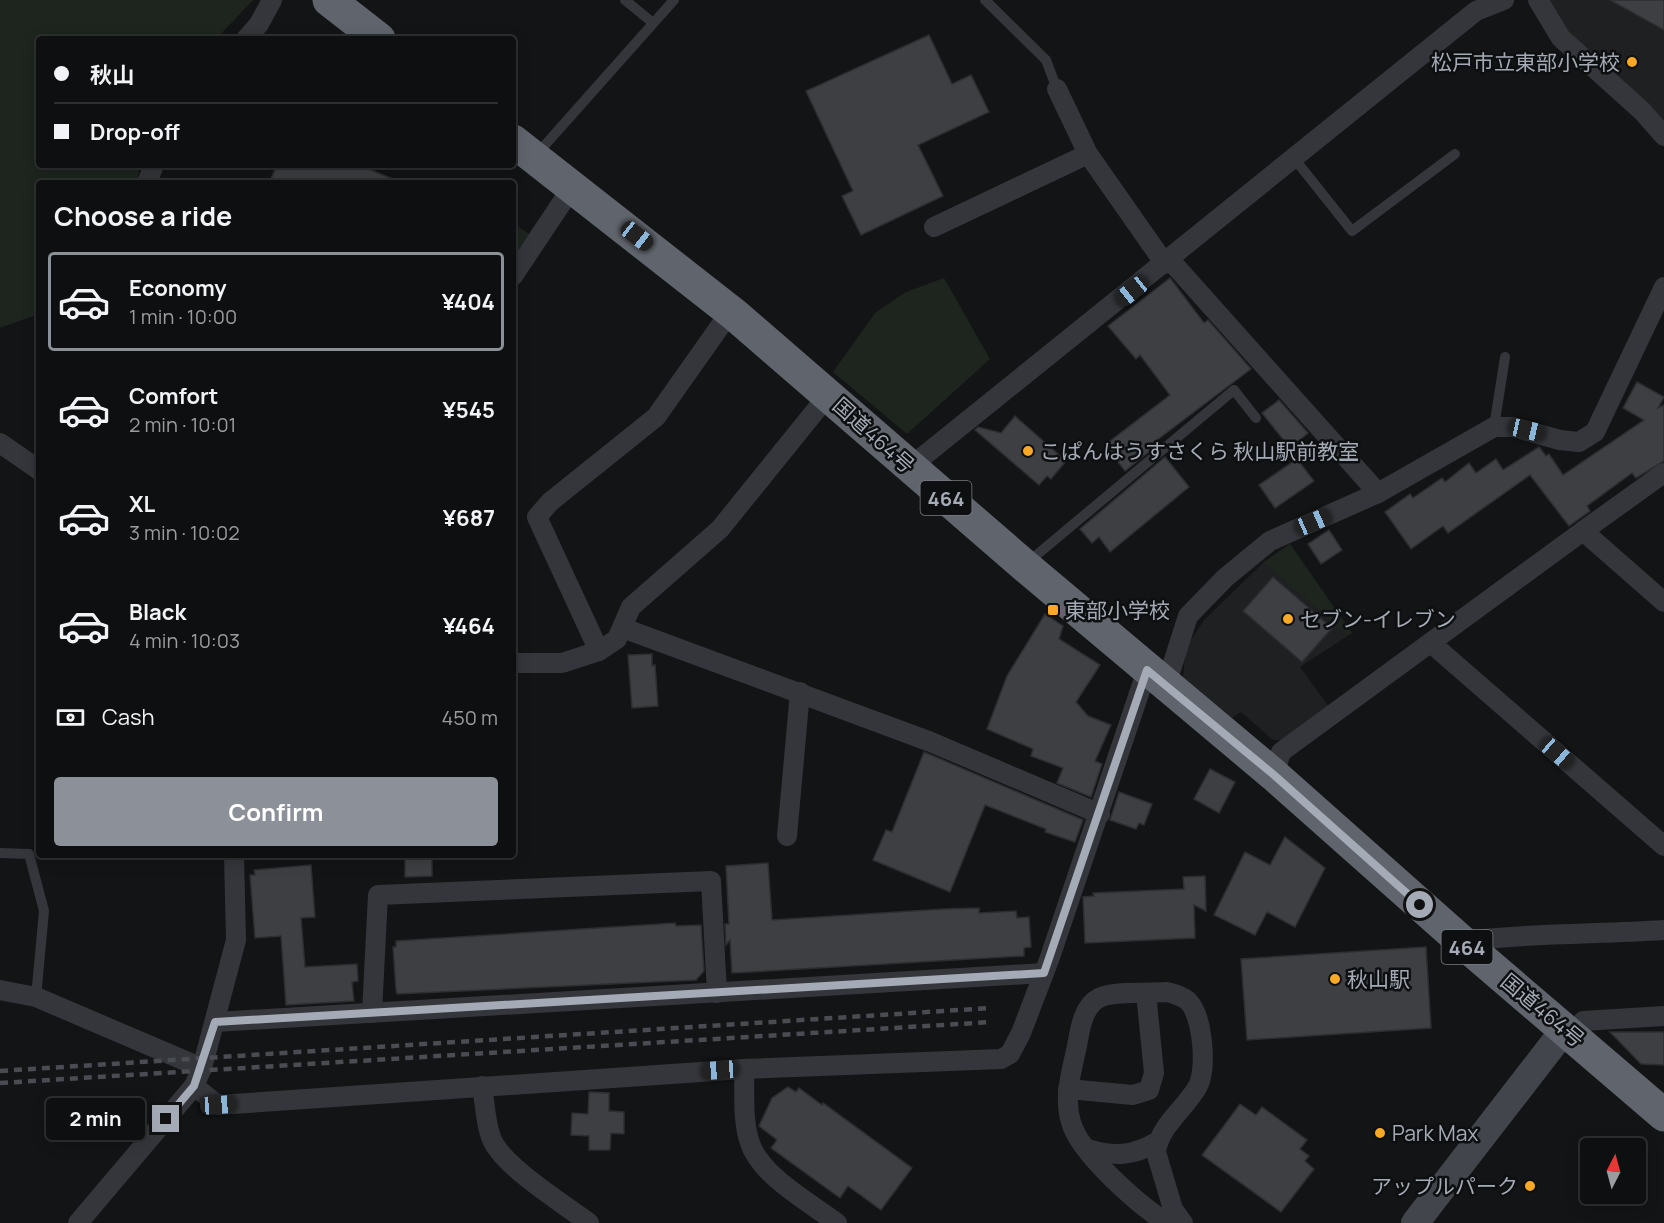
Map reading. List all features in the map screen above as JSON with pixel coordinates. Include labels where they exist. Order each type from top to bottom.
[{"type":"highway","points":[[329,0],[375,36]]},
{"type":"highway","name":"国道464号","points":[[524,149],[735,315],[829,394],[910,467],[1156,677],[1574,1025],[1664,1114]]},
{"type":"street","points":[[249,36],[259,24],[272,0]]},
{"type":"street","points":[[910,467],[1167,262],[1473,5],[1504,0]]},
{"type":"street","points":[[1538,0],[1561,38],[1641,111],[1664,136]]},
{"type":"street","points":[[1057,89],[1088,154],[1167,262],[1378,493]]},
{"type":"street","points":[[934,227],[1088,154]]},
{"type":"street","points":[[516,272],[573,186]]},
{"type":"street","points":[[194,1086],[218,1105],[744,1069],[1001,1059],[1010,1054],[1021,1033],[1100,814],[1156,677],[1188,615],[1226,578],[1270,541],[1378,493],[1494,427],[1513,427],[1560,440],[1579,442],[1595,432],[1664,287]]},
{"type":"street","points":[[599,651],[537,517],[550,502],[656,417],[721,325],[735,315]]},
{"type":"street","points":[[516,663],[562,663],[599,651],[617,639],[631,607],[720,529],[829,394]]},
{"type":"street","points":[[0,443],[36,468]]},
{"type":"street","points":[[1274,775],[1281,752],[1664,473]]},
{"type":"street","points":[[1583,531],[1664,602]]},
{"type":"street","points":[[623,628],[931,742],[1100,814]]},
{"type":"street","points":[[1432,644],[1664,846]]},
{"type":"street","points":[[787,836],[801,692]]},
{"type":"street","points":[[78,1223],[194,1086],[202,1068],[236,940],[234,858]]},
{"type":"street","points":[[372,1013],[378,895],[711,880],[717,993]]},
{"type":"street","points":[[1485,939],[1551,932],[1596,934],[1664,930]]},
{"type":"street","points":[[215,1022],[1044,973]]},
{"type":"street","points":[[0,990],[36,997],[202,1068]]},
{"type":"street","points":[[1068,1089],[1133,1095],[1149,1090],[1154,1073],[1146,993]]},
{"type":"street","points":[[1088,1149],[1116,1155],[1144,1150],[1157,1142],[1199,1085],[1203,1062],[1199,1022],[1188,1002],[1177,994],[1146,993],[1101,996],[1091,1003],[1081,1025],[1068,1089],[1071,1124],[1088,1149],[1145,1217],[1167,1223]]},
{"type":"street","points":[[1415,1223],[1574,1025],[1664,1016]]},
{"type":"street","points":[[744,1069],[746,1118],[750,1143],[757,1158],[772,1174],[837,1223]]},
{"type":"street","points":[[482,1086],[491,1137],[499,1152],[589,1223]]},
{"type":"street","points":[[1157,1142],[1157,1158],[1165,1186],[1173,1209],[1183,1223]]},
{"type":"lane","points":[[625,0],[653,23]]},
{"type":"lane","points":[[524,149],[674,0]]},
{"type":"lane","points":[[985,0],[1046,60],[1057,89]]},
{"type":"lane","points":[[1293,157],[1352,231],[1455,154]]},
{"type":"lane","points":[[1494,427],[1505,357]]},
{"type":"lane","points":[[1025,566],[1234,390],[1256,418]]},
{"type":"lane","points":[[0,853],[29,854],[44,911],[36,997]]},
{"type":"shaded area","points":[[0,0],[253,0],[219,36],[36,36],[36,168],[139,168],[138,180],[36,180],[36,315],[0,328]]},
{"type":"shaded area","name":"松戸市立東部小学校","points":[[1537,0],[1664,0],[1664,125]]},
{"type":"shaded area","points":[[516,225],[529,234],[516,254]]},
{"type":"shaded area","points":[[944,278],[990,359],[907,434],[833,372],[875,313],[906,292]]},
{"type":"shaded area","points":[[1290,544],[1352,633],[1300,667],[1332,711],[1288,740],[1273,740],[1241,712],[1232,718],[1183,678],[1186,647],[1204,620],[1264,562]]},
{"type":"shaded area","points":[[1290,544],[1352,633],[1348,635],[1264,562]]},
{"type":"building","points":[[1610,0],[1664,0],[1664,30]]},
{"type":"building","points":[[929,35],[952,84],[971,75],[989,112],[918,145],[943,196],[861,235],[842,196],[853,191],[806,91]]},
{"type":"building","points":[[276,168],[366,168],[395,180],[270,180]]},
{"type":"building","points":[[1170,278],[1204,323],[1208,320],[1251,369],[1153,443],[1156,446],[1125,471],[1105,445],[1170,395],[1140,355],[1136,359],[1108,326]]},
{"type":"building","points":[[1637,382],[1664,397],[1658,408],[1664,405],[1664,461],[1636,478],[1632,473],[1587,506],[1590,511],[1569,526],[1530,475],[1448,533],[1443,526],[1411,549],[1385,512],[1410,494],[1413,498],[1442,478],[1445,482],[1469,463],[1476,473],[1496,459],[1503,470],[1539,447],[1546,456],[1549,454],[1563,475],[1644,420],[1623,408]]},
{"type":"building","points":[[1279,400],[1308,433],[1290,448],[1262,413]]},
{"type":"building","name":"こぱんはうすさくら 秋山駅前教室","points":[[1015,416],[1066,461],[1051,479],[1047,476],[1039,485],[975,430],[978,427],[1001,433]]},
{"type":"building","points":[[1165,457],[1189,487],[1110,552],[1099,537],[1092,543],[1080,529]]},
{"type":"building","points":[[1297,459],[1314,481],[1275,508],[1259,485]]},
{"type":"building","points":[[1329,530],[1342,550],[1321,564],[1308,544]]},
{"type":"building","name":"セブン-イレブン","points":[[1273,577],[1332,628],[1302,662],[1243,611]]},
{"type":"building","points":[[1045,614],[1063,626],[1059,639],[1100,665],[1076,702],[1088,716],[1111,725],[1095,761],[1102,764],[1091,797],[1057,783],[1063,768],[1031,756],[1033,749],[987,729],[1007,676]]},
{"type":"building","points":[[652,654],[658,706],[632,708],[628,655]]},
{"type":"building","points":[[924,752],[1083,820],[1075,842],[1045,832],[1046,829],[985,805],[950,892],[873,860],[886,830],[892,832]]},
{"type":"building","points":[[1210,769],[1235,782],[1219,813],[1194,799]]},
{"type":"building","points":[[1119,792],[1152,804],[1144,825],[1139,823],[1136,829],[1110,820]]},
{"type":"building","points":[[1285,837],[1325,868],[1295,927],[1267,912],[1255,935],[1214,915],[1245,852],[1270,865]]},
{"type":"building","points":[[405,858],[432,858],[432,876],[405,877]]},
{"type":"building","points":[[768,863],[772,920],[944,909],[979,908],[979,913],[1016,911],[1017,918],[1029,917],[1031,947],[1024,948],[1024,956],[732,973],[730,940],[726,945],[725,924],[729,924],[726,866]]},
{"type":"building","points":[[311,865],[315,917],[301,918],[305,967],[357,964],[358,981],[352,982],[354,1001],[286,1005],[281,936],[255,938],[250,875],[255,875],[254,870]]},
{"type":"building","points":[[1205,876],[1206,911],[1194,905],[1195,938],[1085,943],[1083,897],[1094,896],[1093,893],[1184,889],[1183,877]]},
{"type":"building","points":[[675,923],[676,926],[701,925],[704,971],[696,980],[397,994],[396,990],[393,947],[396,947],[396,941]]},
{"type":"building","name":"秋山駅","points":[[1426,947],[1431,1028],[1247,1040],[1241,959]]},
{"type":"building","points":[[1610,1032],[1664,1032],[1664,1065],[1641,1064]]},
{"type":"building","points":[[788,1087],[796,1092],[799,1088],[822,1105],[823,1103],[912,1168],[881,1210],[848,1186],[840,1198],[771,1148],[777,1140],[759,1126],[772,1098]]},
{"type":"building","points":[[589,1092],[609,1093],[609,1111],[624,1112],[624,1134],[611,1133],[610,1150],[589,1150],[589,1136],[571,1135],[572,1113],[588,1114]]},
{"type":"building","points":[[1240,1104],[1256,1115],[1262,1107],[1307,1140],[1300,1149],[1309,1156],[1305,1161],[1314,1169],[1281,1212],[1202,1155]]},
{"type":"railway","points":[[0,1071],[991,1008]]},
{"type":"railway","points":[[0,1083],[991,1022]]},
{"type":"place","name":"松戸市立東部小学校","points":[[1632,62]]},
{"type":"place","name":"こぱんはうすさくら 秋山駅前教室","points":[[1028,451]]},
{"type":"place","name":"東部小学校","points":[[1053,610]]},
{"type":"place","name":"セブン-イレブン","points":[[1288,619]]},
{"type":"place","name":"秋山駅","points":[[1335,979]]},
{"type":"place","name":"Park Max","points":[[1380,1133]]},
{"type":"place","name":"アップルパーク","points":[[1530,1186]]},
{"type":"route","points":[[166,1119],[194,1086],[202,1068],[215,1022],[1044,973],[1100,814],[1147,670],[1274,775],[1420,905]]}]
